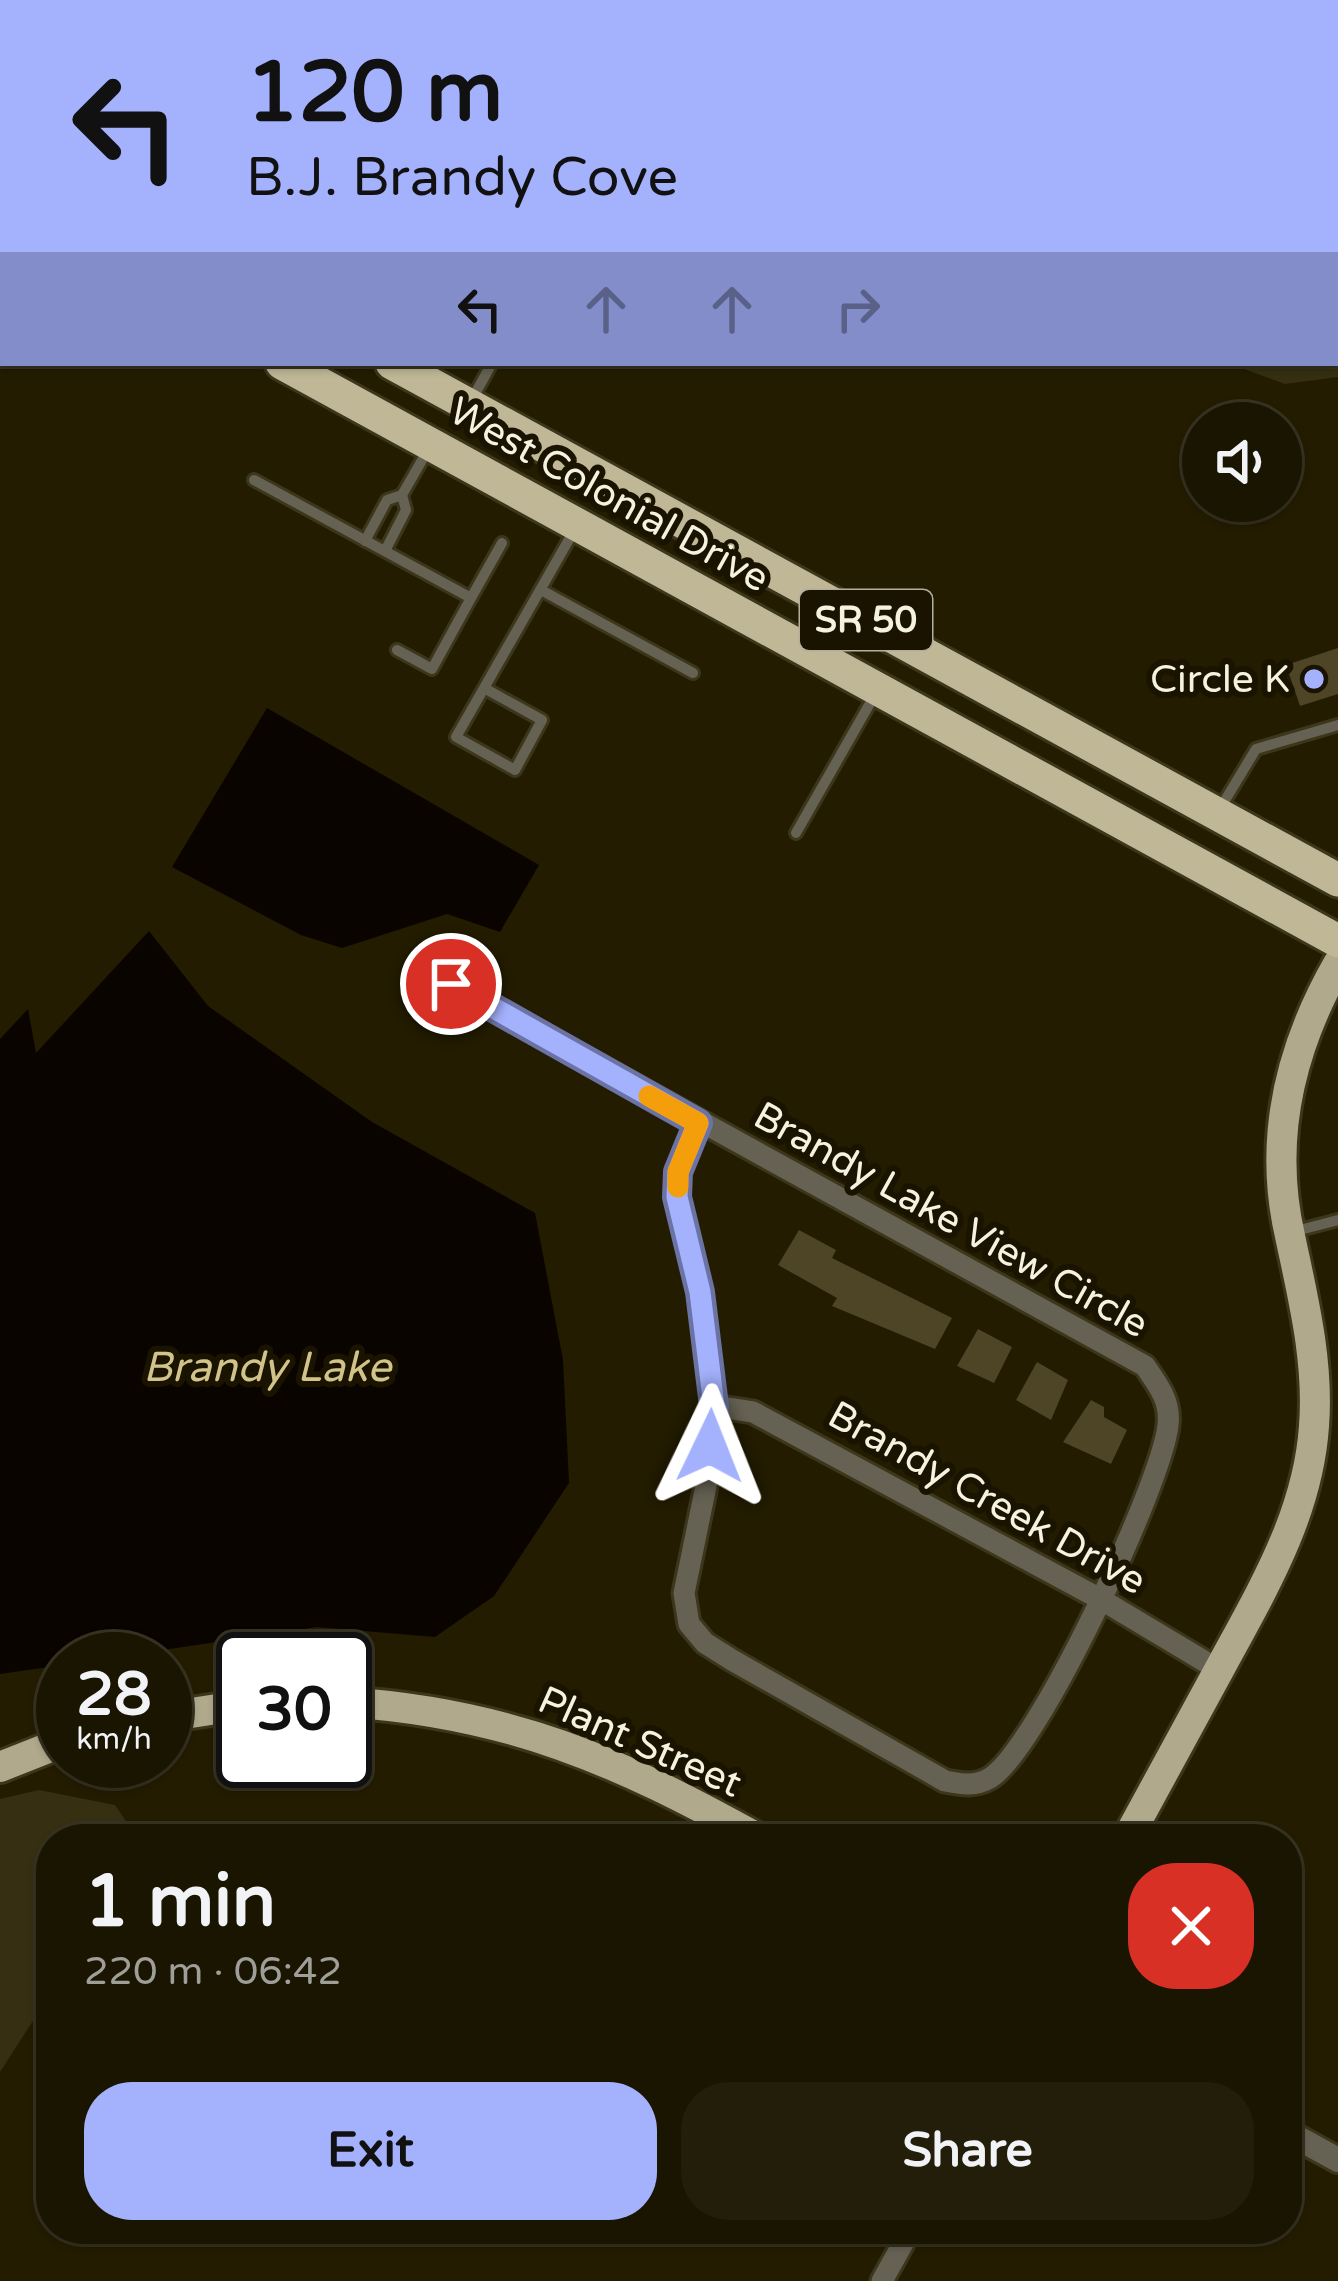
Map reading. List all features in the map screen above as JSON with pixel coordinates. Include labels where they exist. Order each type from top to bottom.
[{"type":"highway","name":"West Colonial Drive","points":[[287,366],[1338,941]]},
{"type":"highway","name":"West Colonial Drive","points":[[397,366],[1338,880]]},
{"type":"highway","points":[[357,404],[430,421],[451,418],[469,406]]},
{"type":"highway","points":[[431,445],[487,437],[620,488]]},
{"type":"main road","points":[[1135,1824],[1289,1536],[1326,1427],[1288,1232],[1282,1146],[1286,1097],[1307,1023],[1338,964]]},
{"type":"main road","name":"Plant Street","points":[[372,1704],[418,1707],[553,1739],[625,1769],[730,1824]]},
{"type":"main road","points":[[0,1767],[36,1753]]},
{"type":"street","points":[[451,984],[698,1123]]},
{"type":"street","name":"Brandy Lake View Circle","points":[[698,1123],[1145,1366],[1166,1396],[1169,1423],[1152,1491],[1102,1600],[1012,1756],[990,1778],[970,1785],[944,1781],[732,1660],[705,1643],[689,1624],[684,1593],[706,1486],[714,1406],[700,1292],[677,1197],[678,1172],[698,1123]]},
{"type":"street","name":"Brandy Creek Drive","points":[[714,1406],[753,1412],[1102,1600],[1219,1670]]},
{"type":"street","points":[[1302,2140],[1338,2160]]},
{"type":"street","points":[[882,2281],[903,2244]]},
{"type":"lane","points":[[469,406],[491,366]]},
{"type":"lane","points":[[365,541],[387,500],[402,495],[431,445]]},
{"type":"lane","points":[[254,479],[471,598]]},
{"type":"lane","points":[[385,551],[406,510],[402,495]]},
{"type":"lane","points":[[484,688],[542,720],[515,770],[456,737],[484,688],[541,590],[577,526]]},
{"type":"lane","points":[[398,650],[432,669],[502,543]]},
{"type":"lane","points":[[541,590],[693,673]]},
{"type":"lane","points":[[796,833],[878,688]]},
{"type":"lane","points":[[1218,814],[1256,749],[1338,725]]},
{"type":"lane","points":[[1288,1232],[1338,1220]]},
{"type":"shaded area","points":[[1236,366],[1338,366],[1338,377],[1285,384]]},
{"type":"shaded area","points":[[39,1790],[115,1805],[128,1824],[36,1824],[36,2016],[0,2072],[0,1799]]},
{"type":"water","points":[[267,708],[539,865],[500,932],[447,914],[342,948],[301,935],[172,867]]},
{"type":"water","name":"Brandy Lake","points":[[149,931],[208,1006],[372,1122],[535,1213],[563,1360],[569,1483],[494,1596],[435,1637],[317,1627],[216,1632],[216,1642],[192,1646],[192,1632],[36,1632],[36,1669],[0,1674],[0,1039],[28,1009],[36,1053]]},
{"type":"building","name":"Circle K","points":[[1338,648],[1338,694],[1300,706],[1286,665]]},
{"type":"building","points":[[799,1230],[836,1250],[832,1258],[952,1318],[935,1349],[832,1306],[837,1298],[778,1265]]},
{"type":"building","points":[[978,1329],[1012,1347],[994,1383],[957,1366]]},
{"type":"building","points":[[1037,1362],[1068,1380],[1051,1420],[1016,1400]]},
{"type":"building","points":[[1091,1400],[1104,1407],[1104,1417],[1127,1430],[1111,1464],[1063,1442]]},
{"type":"slow traffic","points":[[649,1096],[698,1123],[678,1172],[678,1187]]},
{"type":"place","name":"Circle K","points":[[1314,679]]},
{"type":"route","points":[[451,984],[698,1123],[678,1172],[677,1197],[700,1292],[714,1406],[710,1446]]}]
